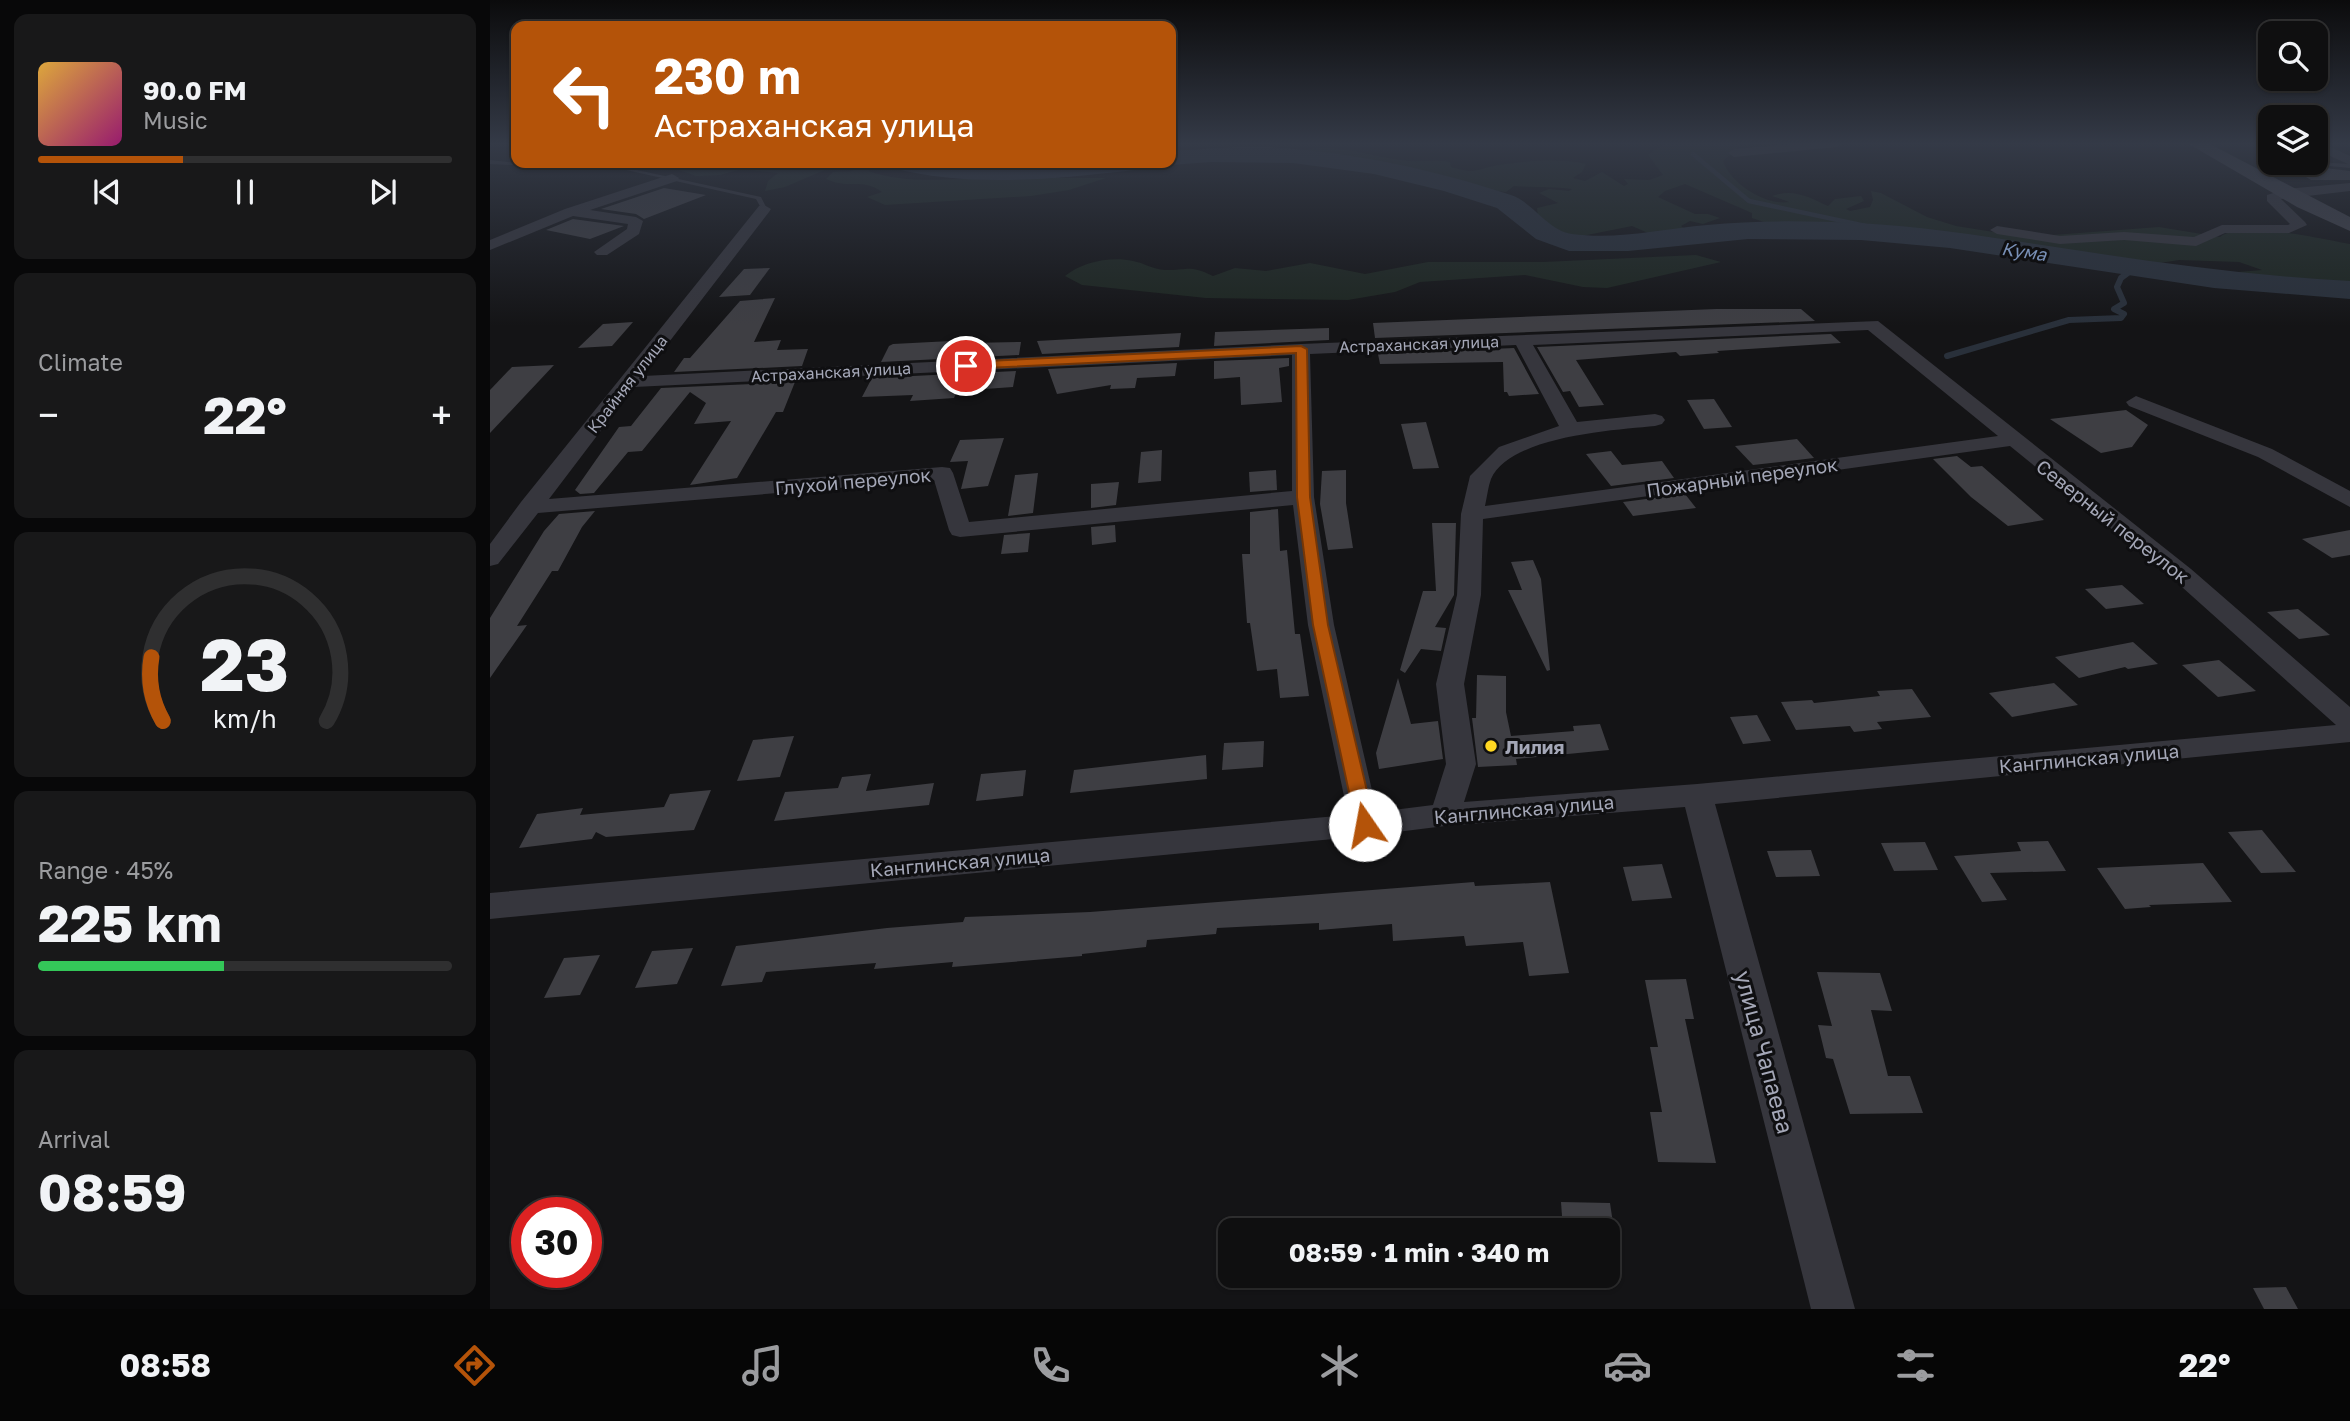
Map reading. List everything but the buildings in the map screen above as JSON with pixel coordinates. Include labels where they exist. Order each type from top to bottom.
[{"type":"main road","points":[[2306,204],[2350,225]]},
{"type":"street","points":[[490,245],[594,204]]},
{"type":"street","points":[[1997,230],[2060,240],[2124,236],[2196,242],[2222,229],[2289,229],[2300,225],[2278,204]]},
{"type":"street","name":"Крайняя улица","points":[[490,559],[764,208]]},
{"type":"street","points":[[570,212],[636,221],[634,231],[602,252]]},
{"type":"street","name":"Астраханская улица","points":[[630,382],[1301,349],[1872,325]]},
{"type":"street","name":"Северный переулок","points":[[1872,325],[2182,574],[2350,722]]},
{"type":"street","points":[[1522,340],[1571,429]]},
{"type":"street","points":[[1301,349],[1303,497],[1321,625],[1365,825]]},
{"type":"street","points":[[2136,402],[2264,453],[2350,500]]},
{"type":"street","points":[[1446,815],[1461,764],[1450,684],[1469,596],[1472,514],[1481,475],[1506,451],[1571,429],[1655,420]]},
{"type":"street","name":"Пожарный переулок","points":[[1472,514],[2012,440]]},
{"type":"street","name":"Глухой переулок","points":[[529,508],[942,473],[960,530],[1303,497]]},
{"type":"street","name":"Канглинская улица","points":[[490,906],[2350,733]]},
{"type":"street","name":"улица Чапаева","points":[[1697,795],[1833,1309]]},
{"type":"lane","points":[[762,204],[764,208]]},
{"type":"shaded area","points":[[1553,204],[1673,204],[1695,214],[1720,218],[1703,224],[1690,221],[1681,226],[1689,232],[1675,236],[1648,233],[1632,226],[1582,236],[1567,236],[1539,223],[1537,208]]},
{"type":"shaded area","points":[[1731,204],[1857,204],[1846,209],[1850,211],[1870,207],[1871,204],[1902,204],[1927,217],[1956,226],[2025,237],[2159,227],[2220,237],[2230,232],[2263,230],[2350,244],[2350,286],[2291,285],[2258,281],[2238,272],[2262,270],[2239,262],[2179,260],[2148,265],[1972,239],[1844,227],[1773,225],[1752,218],[1752,213]]},
{"type":"shaded area","points":[[1696,255],[1721,262],[1607,288],[1583,287],[1525,275],[1420,282],[1395,292],[1348,300],[1206,298],[1082,285],[1065,276],[1088,264],[1115,259],[1160,269],[1193,269],[1213,276],[1235,268],[1266,271],[1310,263],[1365,274],[1428,262],[1543,262]]},
{"type":"waterway","name":"Кума","points":[[1509,204],[1546,233],[1569,242],[1628,243],[1748,231],[1861,232],[1950,239],[2214,278],[2350,290]]},
{"type":"waterway","points":[[1763,204],[1908,235]]},
{"type":"waterway","name":"Кума","points":[[2129,272],[2135,268]]},
{"type":"waterway","points":[[1947,356],[2069,320],[2121,318],[2124,314],[2114,309],[2124,303],[2117,287],[2121,278],[2129,272]]},
{"type":"place","name":"Лилия","points":[[1491,746]]},
{"type":"route","points":[[966,366],[1301,349],[1303,497],[1321,625],[1365,825]]}]
